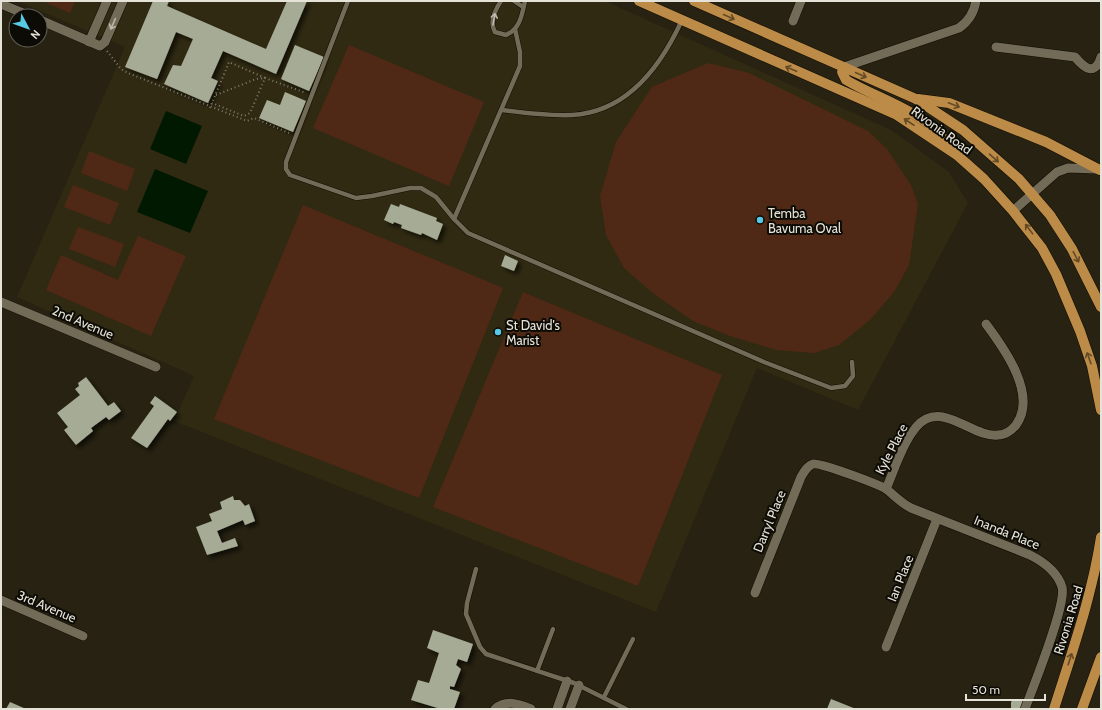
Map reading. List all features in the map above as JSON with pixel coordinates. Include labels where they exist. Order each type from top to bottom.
[{"type":"main road","name":"Rivonia Road","points":[[639,1],[897,115],[957,155],[984,179],[1013,210],[1042,248],[1056,274],[1092,366],[1101,410]]},
{"type":"main road","name":"Rivonia Road","points":[[694,1],[916,99],[963,130],[1019,179],[1050,215],[1072,249],[1101,307]]},
{"type":"main road","points":[[844,67],[842,72],[846,80],[902,108],[926,123],[946,141],[957,155]]},
{"type":"main road","points":[[916,99],[949,103],[1046,142],[1100,170]]},
{"type":"main road","name":"Rivonia Road","points":[[1054,709],[1085,614],[1097,566],[1101,537]]},
{"type":"main road","points":[[1082,709],[1101,657]]},
{"type":"street","points":[[89,42],[107,1]]},
{"type":"street","points":[[48,24],[89,42],[102,46],[123,1]]},
{"type":"street","points":[[793,21],[801,1]]},
{"type":"street","points":[[844,67],[959,28],[967,22],[972,14],[976,1]]},
{"type":"street","points":[[1,4],[11,8]]},
{"type":"street","points":[[996,47],[1075,58],[1083,66],[1089,69],[1095,68],[1099,64],[1101,57]]},
{"type":"street","points":[[1013,210],[1057,172],[1068,168],[1100,170]]},
{"type":"street","name":"2nd Avenue","points":[[1,302],[156,367]]},
{"type":"street","name":"Kyle Place","points":[[886,489],[912,432],[919,423],[927,418],[936,417],[948,419],[989,434],[998,435],[1006,433],[1014,428],[1021,419],[1024,407],[1018,378],[1008,357],[986,324]]},
{"type":"street","name":"Inanda Place","points":[[815,463],[886,489],[900,502],[1030,555],[1046,565],[1058,578],[1062,588],[1061,607],[1026,709]]},
{"type":"street","name":"Darryl Place","points":[[755,593],[801,477],[806,469],[815,463]]},
{"type":"street","name":"Ian Place","points":[[886,648],[937,518]]},
{"type":"street","name":"3rd Avenue","points":[[1,600],[83,636]]},
{"type":"street","points":[[557,709],[567,681]]},
{"type":"street","points":[[570,709],[579,685]]},
{"type":"street","points":[[495,709],[506,704],[513,703],[531,709]]},
{"type":"lane","points":[[348,1],[295,135],[286,162],[286,169],[290,175],[356,198],[410,188],[420,188],[436,197],[468,233],[764,362],[831,388],[845,386],[853,376],[852,362]]},
{"type":"lane","points":[[501,1],[493,16],[492,27],[495,32],[501,35],[506,35],[515,29],[519,23],[524,7],[524,1]]},
{"type":"lane","points":[[514,1],[524,7]]},
{"type":"lane","points":[[502,110],[572,115],[592,112],[606,107],[633,91],[651,72],[672,41],[682,20]]},
{"type":"lane","points":[[454,219],[520,66],[520,52],[515,29]]},
{"type":"lane","points":[[476,569],[467,603],[466,614],[480,646],[486,654],[491,657],[579,685],[604,696],[626,709]]},
{"type":"lane","points":[[537,671],[553,629]]},
{"type":"lane","points":[[604,696],[633,639]]},
{"type":"path","points":[[102,46],[121,69],[128,73],[210,108],[247,121],[254,118],[295,135]]},
{"type":"path","points":[[210,108],[229,62],[265,78],[311,95]]},
{"type":"path","points":[[215,95],[256,79],[265,78]]},
{"type":"path","points":[[212,103],[244,116],[250,113],[265,78]]},
{"type":"shaded area","name":"St David's Marist","points":[[17,1],[605,1],[891,130],[949,172],[968,203],[858,410],[757,368],[656,612],[174,421],[194,376],[17,297],[125,47],[48,14],[48,8],[33,8]]},
{"type":"shaded area","points":[[42,1],[75,1],[70,13]]},
{"type":"shaded area","points":[[349,45],[484,102],[449,186],[313,128]]},
{"type":"shaded area","name":"Temba Bavuma Oval","points":[[708,63],[749,73],[868,131],[887,149],[911,185],[918,204],[909,265],[894,292],[871,319],[839,345],[814,353],[776,350],[730,336],[693,321],[654,294],[624,268],[606,235],[600,196],[616,142],[652,87]]},
{"type":"shaded area","points":[[166,111],[202,126],[186,164],[150,149]]},
{"type":"shaded area","points":[[89,151],[135,169],[127,191],[81,173]]},
{"type":"shaded area","points":[[155,169],[208,191],[190,233],[137,212]]},
{"type":"shaded area","points":[[73,185],[119,203],[110,225],[64,207]]},
{"type":"shaded area","points":[[303,205],[503,288],[419,498],[214,419]]},
{"type":"shaded area","points":[[78,227],[124,244],[115,267],[69,249]]},
{"type":"shaded area","points":[[138,236],[186,256],[151,336],[46,290],[61,255],[118,280]]},
{"type":"shaded area","points":[[523,292],[722,375],[638,586],[433,507]]},
{"type":"building","points":[[153,1],[169,1],[167,6],[266,49],[287,1],[307,1],[276,74],[223,51],[211,78],[218,81],[208,103],[164,84],[173,65],[181,66],[193,39],[176,32],[157,79],[125,67]]},
{"type":"building","points":[[295,45],[324,57],[309,91],[281,79]]},
{"type":"building","points":[[285,92],[306,101],[293,132],[259,118],[267,100],[280,105]]},
{"type":"building","points":[[391,204],[399,207],[400,204],[437,218],[436,221],[443,224],[437,240],[422,233],[421,235],[401,228],[402,225],[394,222],[393,224],[384,220]]},
{"type":"building","points":[[505,255],[518,261],[514,271],[501,266]]},
{"type":"building","points":[[86,377],[108,406],[114,402],[121,411],[109,420],[106,417],[91,428],[93,431],[76,445],[64,430],[68,427],[57,413],[80,395],[75,389],[79,386],[78,383]]},
{"type":"building","points":[[155,396],[177,412],[170,421],[168,419],[147,448],[131,438],[154,406],[150,403]]},
{"type":"building","points":[[233,496],[234,500],[240,500],[245,506],[249,504],[255,521],[245,525],[243,520],[217,531],[222,543],[235,538],[238,546],[207,555],[196,527],[212,521],[209,514],[222,509],[220,502]]},
{"type":"building","points":[[433,630],[473,644],[467,662],[458,659],[456,665],[461,669],[454,687],[450,686],[450,689],[460,692],[454,709],[441,709],[411,700],[418,680],[429,683],[439,653],[427,648]]},
{"type":"building","points":[[831,699],[856,709],[827,709]]},
{"type":"building","points":[[1019,699],[1024,702],[1024,709],[1011,709],[1011,702]]},
{"type":"building","points":[[10,702],[26,709],[6,709]]},
{"type":"place","name":"Temba Bavuma Oval","points":[[760,220]]},
{"type":"place","name":"St David's Marist","points":[[498,332]]}]
